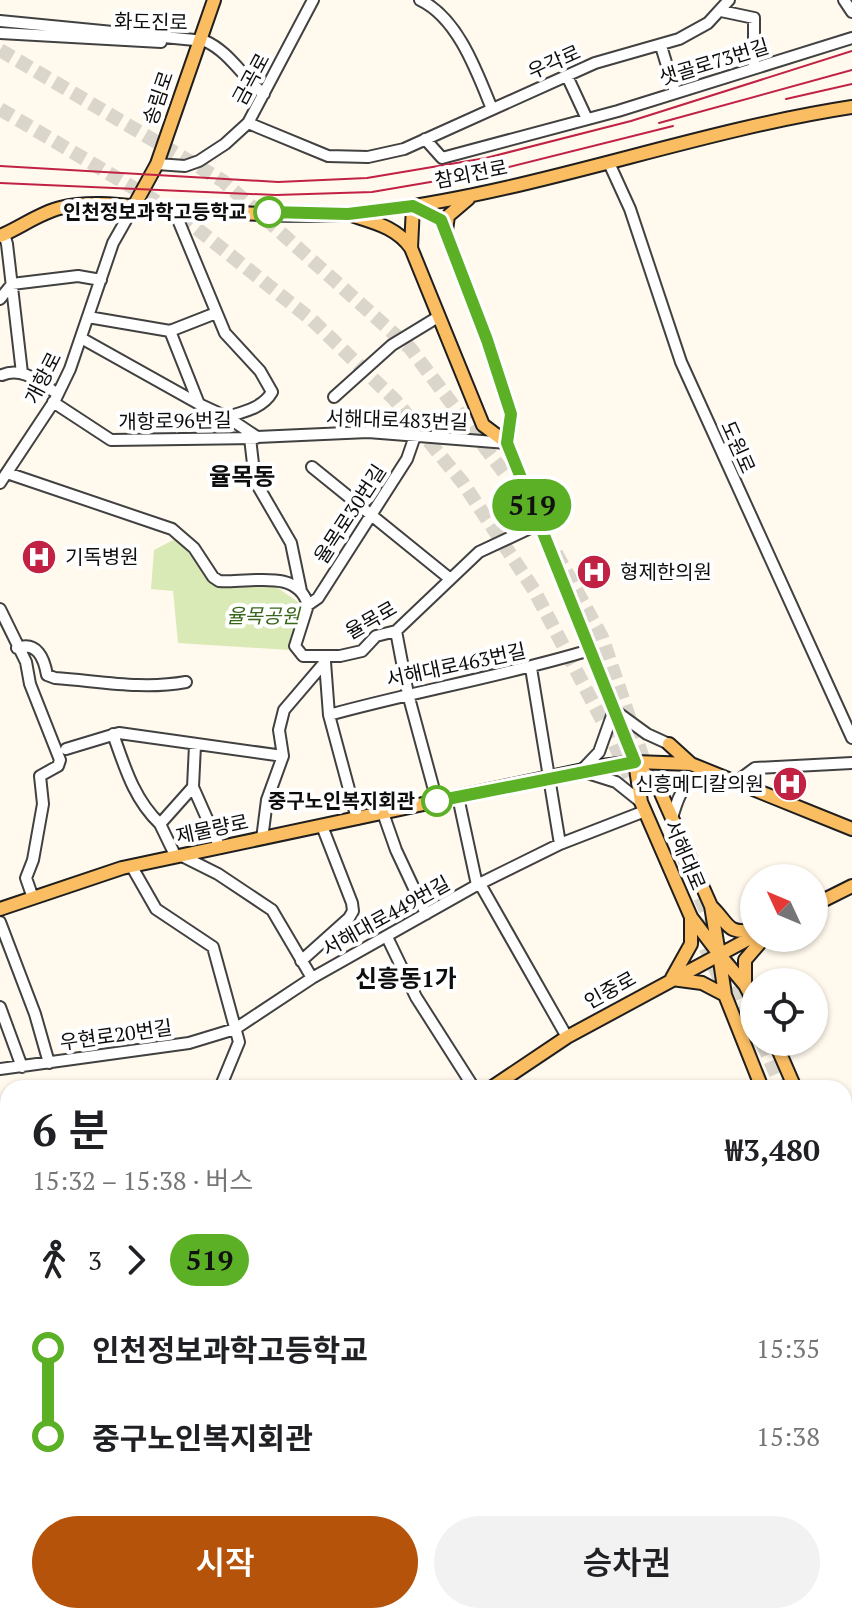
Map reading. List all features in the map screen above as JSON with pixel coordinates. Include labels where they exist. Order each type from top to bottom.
[{"type":"main road","name":"송림로","points":[[134,206],[157,164],[214,0]]},
{"type":"main road","name":"참외전로","points":[[2,235],[63,207],[102,204],[174,210],[348,214],[413,206],[475,196],[852,107]]},
{"type":"main road","points":[[448,241],[444,225],[448,216],[462,202],[475,196]]},
{"type":"main road","name":"서해대로","points":[[507,443],[483,425],[438,317],[411,248],[413,206],[441,220],[487,340],[511,414],[507,443],[635,762],[643,807],[691,917],[740,979]]},
{"type":"main road","points":[[348,214],[390,229],[403,237],[411,248]]},
{"type":"main road","points":[[669,744],[691,764]]},
{"type":"main road","name":"서해대로","points":[[635,762],[660,791],[711,906],[725,995],[759,1080]]},
{"type":"main road","name":"제물량로","points":[[0,909],[122,868],[635,762],[691,764],[852,829]]},
{"type":"main road","points":[[828,898],[852,886]]},
{"type":"main road","points":[[711,906],[729,928],[740,932]]},
{"type":"main road","points":[[691,917],[691,944],[672,979],[702,983],[725,995]]},
{"type":"main road","name":"인중로","points":[[503,1080],[567,1037],[740,943]]},
{"type":"main road","points":[[781,1056],[792,1080]]},
{"type":"street","name":"금곡로","points":[[157,164],[185,166],[199,161],[225,144],[248,123],[313,0]]},
{"type":"street","points":[[420,0],[431,5],[456,37],[492,109]]},
{"type":"street","name":"우각로","points":[[248,123],[328,156],[368,157],[404,149],[595,63],[661,46],[693,33],[721,11],[729,0]]},
{"type":"street","points":[[844,0],[852,12]]},
{"type":"street","points":[[721,11],[754,18],[754,68]]},
{"type":"street","name":"화도진로","points":[[0,21],[198,40]]},
{"type":"street","name":"화도진로","points":[[0,33],[176,43],[198,40]]},
{"type":"street","name":"샛골로73번길","points":[[425,139],[442,158],[587,119],[852,38]]},
{"type":"street","points":[[198,40],[216,46],[264,94]]},
{"type":"street","points":[[661,46],[675,92]]},
{"type":"street","points":[[567,76],[587,119]]},
{"type":"street","name":"도원로","points":[[609,163],[630,209],[681,362],[852,738]]},
{"type":"street","name":"개항로","points":[[0,483],[56,398],[81,338],[113,243],[134,206]]},
{"type":"street","points":[[174,210],[230,341],[260,371],[272,392],[268,400],[259,406],[227,417]]},
{"type":"street","points":[[1,375],[12,371],[22,373],[7,244],[2,235]]},
{"type":"street","points":[[0,299],[12,284],[78,276],[101,280]]},
{"type":"street","points":[[88,317],[170,331],[216,313]]},
{"type":"street","points":[[334,397],[392,345],[438,317]]},
{"type":"street","points":[[170,331],[199,404]]},
{"type":"street","points":[[81,338],[227,417],[255,438],[255,481],[291,543],[301,591],[308,605],[295,649],[303,656],[323,659]]},
{"type":"street","name":"개항로96번길","points":[[22,373],[111,440],[255,438]]},
{"type":"street","name":"서해대로483번길","points":[[255,438],[368,432],[507,443]]},
{"type":"street","name":"율목로30번길","points":[[308,605],[318,598],[407,459],[415,436]]},
{"type":"street","points":[[312,467],[449,578]]},
{"type":"street","points":[[7,473],[172,529],[194,548],[219,581],[280,579],[301,591]]},
{"type":"street","name":"율목로","points":[[323,659],[362,651],[376,636],[396,631],[435,597],[449,578],[487,547],[539,524]]},
{"type":"street","points":[[0,609],[29,671],[30,684],[60,760],[58,766],[40,776],[43,804],[33,860],[26,878],[33,898]]},
{"type":"street","points":[[396,631],[408,694],[437,801]]},
{"type":"street","points":[[19,653],[28,644],[34,647],[47,675],[55,678],[127,685],[167,686],[186,682]]},
{"type":"street","name":"서해대로463번길","points":[[329,715],[408,694],[531,668],[590,650]]},
{"type":"street","points":[[323,659],[329,715],[357,819]]},
{"type":"street","points":[[262,839],[267,800],[283,756],[279,730],[284,710],[323,659]]},
{"type":"street","points":[[531,668],[560,844]]},
{"type":"street","points":[[643,807],[616,782],[581,771],[599,752],[614,710],[647,734],[669,744]]},
{"type":"street","points":[[66,749],[113,734],[283,756]]},
{"type":"street","points":[[113,734],[134,791],[144,808],[160,824],[179,857],[218,874],[272,910],[312,978]]},
{"type":"street","points":[[195,745],[192,783],[220,848]]},
{"type":"street","points":[[736,782],[755,768],[852,763]]},
{"type":"street","points":[[672,818],[684,787],[691,782],[722,777]]},
{"type":"street","points":[[160,824],[192,783]]},
{"type":"street","points":[[458,797],[479,885],[567,1037]]},
{"type":"street","name":"서해대로449번길","points":[[235,1029],[312,978],[479,885],[643,807]]},
{"type":"street","points":[[383,813],[396,850],[426,914]]},
{"type":"street","points":[[301,961],[353,911],[322,826]]},
{"type":"street","points":[[132,867],[156,909],[213,947],[238,1048],[224,1080]]},
{"type":"street","points":[[0,922],[35,1014],[49,1063]]},
{"type":"street","points":[[387,937],[416,997],[469,1080]]},
{"type":"street","points":[[0,1007],[3,1025],[22,1067]]},
{"type":"street","name":"우현로20번길","points":[[0,1069],[189,1043],[235,1029]]},
{"type":"green space","name":"율목공원","points":[[177,538],[207,577],[218,586],[272,584],[301,604],[290,650],[178,643],[173,591],[151,589],[154,550]]},
{"type":"tunnel","points":[[0,50],[223,181],[410,348],[530,507]]},
{"type":"tunnel","points":[[0,109],[181,216],[312,320],[395,400],[463,483],[534,590],[613,741],[640,800]]},
{"type":"tunnel","points":[[556,553],[602,637],[648,773]]},
{"type":"tunnel","points":[[684,859],[713,928]]},
{"type":"tunnel","points":[[697,929],[723,986]]},
{"type":"tunnel","points":[[728,966],[740,993]]},
{"type":"tunnel","points":[[768,1056],[779,1080]]},
{"type":"railway","points":[[0,166],[278,182],[367,178],[486,158],[631,121],[852,51]]},
{"type":"railway","points":[[659,123],[852,70]]},
{"type":"railway","points":[[786,99],[852,84]]},
{"type":"railway","points":[[0,183],[276,195],[372,192],[489,172],[673,126]]},
{"type":"bus line","name":"519","points":[[269,212],[348,214],[413,206],[441,220],[487,340],[511,414],[507,443],[635,762],[602,766],[437,801]]},
{"type":"place","name":"인천정보과학고등학교","points":[[269,212]]},
{"type":"place","name":"기독병원","points":[[39,557]]},
{"type":"place","name":"형제한의원","points":[[594,572]]},
{"type":"place","name":"신흥메디칼의원","points":[[790,784]]},
{"type":"place","name":"중구노인복지회관","points":[[437,801]]},
{"type":"district","name":"율목동","points":[[242,477]]},
{"type":"district","name":"신흥동1가","points":[[406,979]]}]
